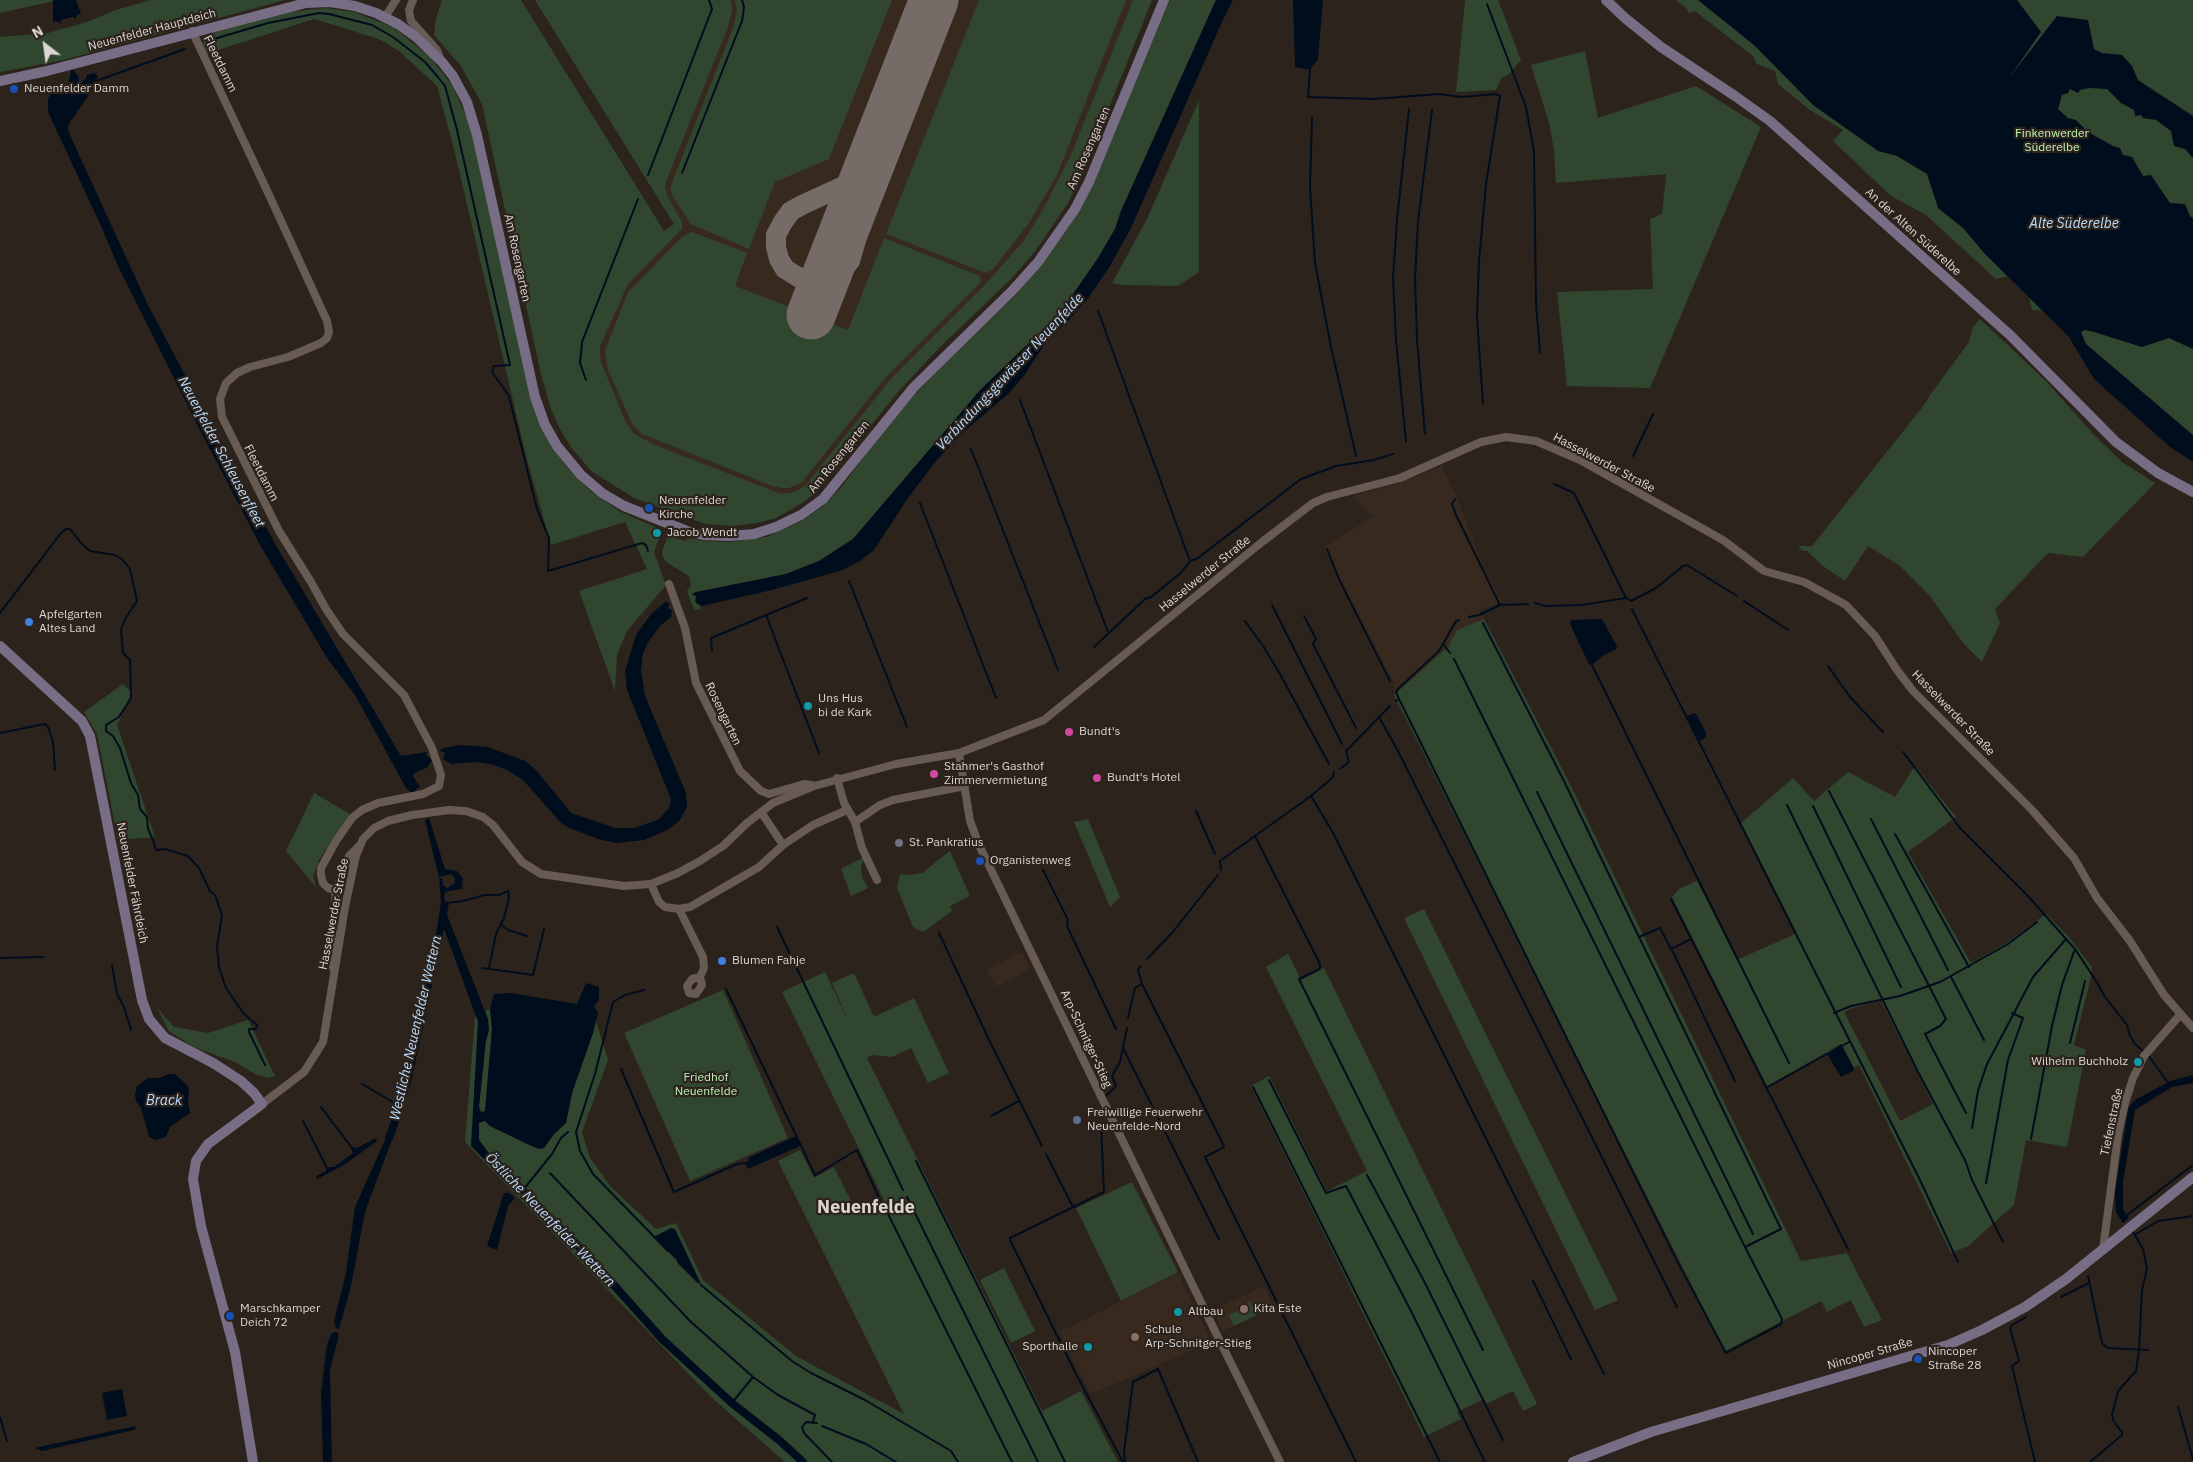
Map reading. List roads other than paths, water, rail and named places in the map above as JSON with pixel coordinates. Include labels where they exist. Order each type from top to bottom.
[{"type":"main road","name":"Am Rosengarten","points":[[281,8],[306,3],[330,2],[355,6],[385,17],[416,37],[442,62],[461,91],[473,118],[535,396],[545,424],[557,446],[581,475],[602,493],[624,506],[687,531],[719,536],[766,531],[788,523],[823,499],[914,387],[1008,295],[1038,262],[1075,209],[1089,182],[1164,0]]},
{"type":"main road","name":"An der Alten Süderelbe","points":[[1606,0],[1624,18],[1661,47],[1735,96],[1791,140],[2010,335],[2050,374],[2100,428],[2145,465],[2193,492]]},
{"type":"main road","name":"Neuenfelder Hauptdeich","points":[[0,81],[47,71],[281,8]]},
{"type":"main road","name":"Neuenfelder Fährdeich","points":[[0,646],[82,721],[90,736],[142,1000],[149,1019],[165,1038],[236,1078],[251,1089],[262,1104]]},
{"type":"main road","points":[[253,1462],[237,1361],[198,1217],[193,1179],[196,1161],[208,1144],[262,1104]]},
{"type":"main road","name":"Nincoper Straße","points":[[1573,1462],[1651,1432],[1948,1345],[1982,1330],[2025,1307],[2103,1249],[2193,1177]]},
{"type":"street","points":[[385,17],[396,0]]},
{"type":"street","points":[[413,0],[409,10],[411,21],[437,50],[442,62]]},
{"type":"street","name":"Fleetdamm","points":[[192,32],[315,294],[327,321],[329,332],[327,338],[321,343],[288,357],[237,373],[226,383],[220,399],[222,417],[279,531],[326,609],[343,634],[404,695],[432,748],[441,775],[438,786],[427,792],[412,797],[378,803],[362,810],[352,818],[336,840],[321,868],[320,875],[324,885],[336,890]]},
{"type":"street","name":"Hasselwerder Straße","points":[[262,1104],[298,1078],[318,1052],[326,1030],[349,886],[360,845],[370,831],[395,819],[430,812],[466,811],[483,817],[493,825],[522,862],[541,874],[624,886],[651,884],[678,874],[723,846],[774,803],[814,786],[837,778],[896,764],[959,753],[1029,727],[1052,714],[1262,542],[1313,503],[1327,497],[1376,485],[1416,472],[1490,439],[1524,438],[1554,448],[1580,460],[1723,540],[1764,570],[1804,582],[1846,605],[1875,636],[1913,691],[2032,810],[2074,858],[2097,898],[2180,1015],[2193,1028]]},
{"type":"street","name":"Rosengarten","points":[[669,584],[685,628],[696,683],[740,771],[761,791],[769,794],[804,784],[814,786]]},
{"type":"street","name":"Arp-Schnitger-Stieg","points":[[959,753],[970,821],[979,845],[1212,1327],[1280,1462]]},
{"type":"street","points":[[837,778],[847,810],[855,822],[862,848],[877,880]]},
{"type":"street","points":[[855,822],[880,805],[894,800],[964,786]]},
{"type":"street","points":[[651,884],[659,902],[665,907],[679,910],[690,907],[759,867],[783,845],[812,825],[847,810]]},
{"type":"street","points":[[761,812],[783,845]]},
{"type":"street","points":[[334,973],[332,955],[336,890],[349,856],[360,845]]},
{"type":"street","points":[[679,910],[703,957],[704,968],[700,977]]},
{"type":"street","name":"Tiefenstraße","points":[[2103,1249],[2118,1135],[2125,1102],[2133,1078],[2146,1053],[2180,1015]]},
{"type":"water","points":[[53,0],[76,0],[81,14],[77,15],[76,19],[73,17],[61,20],[61,24],[57,21],[53,22]]},
{"type":"water","name":"Verbindungsgewässer Neuenfelde","points":[[1216,0],[1233,0],[1131,228],[1110,266],[1089,297],[1067,322],[1048,339],[1023,377],[1008,394],[962,433],[936,461],[908,498],[874,550],[860,561],[840,571],[768,591],[701,606],[696,603],[697,597],[692,594],[696,592],[786,574],[819,561],[853,539],[981,389],[1060,313],[1098,258],[1115,229],[1121,211]]},
{"type":"water","points":[[1293,0],[1323,0],[1318,59],[1310,70],[1295,67]]},
{"type":"water","name":"Alte Süderelbe","points":[[1698,0],[2017,0],[2041,32],[2009,78],[2057,16],[2088,20],[2094,49],[2102,53],[2122,55],[2132,66],[2138,80],[2193,116],[2193,158],[2185,149],[2174,146],[2171,131],[2156,120],[2143,118],[2141,115],[2135,116],[2134,110],[2121,103],[2107,89],[2089,88],[2080,90],[2078,93],[2070,89],[2068,93],[2062,95],[2058,109],[2068,118],[2076,120],[2088,132],[2120,148],[2123,155],[2132,157],[2143,176],[2151,175],[2170,203],[2185,204],[2190,216],[2193,218],[2193,349],[2169,338],[2142,347],[2094,332],[2085,330],[2081,332],[2086,344],[2193,435],[2193,462],[2170,447],[2094,379],[2069,337],[1985,254],[1963,228],[1938,208],[1927,174],[1897,156],[1878,151],[1813,105],[1755,46]]},
{"type":"water","name":"Neuenfelder Schleusenfleet","points":[[71,70],[79,77],[77,91],[87,75],[94,73],[98,76],[89,95],[70,122],[68,127],[69,133],[148,305],[274,542],[401,756],[427,752],[426,755],[432,760],[428,767],[414,773],[413,776],[420,787],[413,794],[406,788],[355,695],[327,658],[260,545],[118,266],[48,112],[48,99],[51,94],[68,85]]},
{"type":"water","points":[[665,602],[669,603],[668,608],[672,610],[671,617],[660,626],[649,641],[643,653],[641,671],[645,696],[686,793],[687,807],[680,820],[669,829],[644,840],[616,843],[598,839],[561,823],[523,780],[507,770],[491,764],[474,762],[451,764],[443,759],[445,753],[440,751],[443,748],[461,745],[488,747],[525,761],[537,771],[571,813],[615,828],[634,828],[658,820],[669,808],[671,799],[627,690],[625,671],[636,635],[651,614]]},
{"type":"water","points":[[1602,619],[1617,646],[1616,649],[1604,655],[1592,665],[1589,664],[1570,624],[1571,620]]},
{"type":"water","points":[[1694,713],[1697,715],[1706,733],[1706,737],[1700,741],[1687,716]]},
{"type":"water","points":[[429,818],[445,869],[457,871],[463,878],[462,889],[448,891],[444,894],[445,901],[449,902],[447,915],[488,1019],[489,1030],[486,1041],[479,1107],[481,1112],[485,1111],[492,1029],[490,1009],[494,994],[511,993],[577,1004],[586,983],[599,987],[599,1000],[594,1006],[598,1013],[572,1093],[566,1123],[554,1134],[544,1148],[539,1149],[525,1143],[490,1126],[485,1121],[479,1123],[479,1140],[498,1165],[523,1185],[518,1191],[505,1178],[499,1175],[471,1146],[478,1022],[444,929],[412,1078],[399,1120],[397,1123],[393,1120],[395,1103],[399,1103],[401,1099],[406,1081],[421,1007],[424,976],[437,929],[441,902],[439,878],[442,878],[443,885],[447,888],[454,884],[455,878],[451,874],[439,877],[425,820]]},
{"type":"water","points":[[1841,1044],[1854,1068],[1853,1071],[1841,1077],[1827,1054]]},
{"type":"water","name":"Brack","points":[[169,1074],[175,1074],[189,1087],[188,1103],[190,1113],[170,1127],[166,1137],[156,1140],[149,1137],[135,1094],[137,1086],[148,1078],[160,1078]]},
{"type":"water","points":[[2193,1075],[2193,1083],[2172,1087],[2135,1110],[2123,1182],[2123,1209],[2129,1218],[2123,1223],[2116,1212],[2115,1193],[2128,1109],[2135,1100],[2170,1081]]},
{"type":"water","points":[[390,1129],[395,1131],[365,1212],[351,1286],[339,1329],[336,1328],[334,1321],[346,1273],[355,1207]]},
{"type":"water","points":[[796,1136],[800,1146],[748,1169],[745,1163],[749,1161],[748,1158]]},
{"type":"water","points":[[376,1138],[376,1142],[344,1165],[317,1179],[316,1176],[326,1171],[327,1167],[334,1167],[353,1153],[351,1147],[357,1148]]},
{"type":"water","points":[[504,1193],[509,1193],[515,1198],[508,1206],[497,1250],[487,1246]]},
{"type":"water","points":[[671,1228],[675,1229],[702,1286],[654,1237]]},
{"type":"water","points":[[332,1333],[338,1333],[338,1339],[330,1370],[332,1462],[323,1462],[321,1392],[327,1344]]},
{"type":"water","points":[[122,1389],[127,1416],[107,1420],[102,1393]]},
{"type":"water","points":[[135,1426],[136,1429],[134,1430],[42,1451],[35,1448]]},
{"type":"waterway","points":[[648,175],[712,9],[709,0]]},
{"type":"waterway","points":[[682,173],[742,21],[744,7],[742,0]]},
{"type":"waterway","points":[[1487,4],[1526,107],[1534,152],[1536,303],[1540,353]]},
{"type":"waterway","points":[[207,41],[268,23],[319,13],[372,25],[393,37],[425,62],[445,86],[457,130],[510,365],[494,366],[492,372],[509,396],[537,509],[549,538],[548,571],[642,543],[646,545],[648,551]]},
{"type":"waterway","points":[[96,81],[185,49]]},
{"type":"waterway","points":[[1310,70],[1308,97],[1373,99],[1439,94],[1462,97],[1495,94],[1500,96],[1486,184],[1479,261],[1477,317],[1483,404]]},
{"type":"waterway","points":[[1406,442],[1396,340],[1393,278],[1409,109]]},
{"type":"waterway","points":[[1425,434],[1417,339],[1415,278],[1418,222],[1432,110]]},
{"type":"waterway","points":[[1312,118],[1310,187],[1315,263],[1331,347],[1356,456]]},
{"type":"waterway","points":[[586,380],[580,363],[582,342],[638,199]]},
{"type":"waterway","points":[[1098,311],[1190,561]]},
{"type":"waterway","points":[[1020,400],[1108,632]]},
{"type":"waterway","points":[[1633,456],[1653,414]]},
{"type":"waterway","points":[[971,449],[1058,670]]},
{"type":"waterway","points":[[1094,647],[1145,599],[1151,597],[1181,573],[1190,561],[1198,558],[1301,479],[1336,466],[1374,460],[1393,454]]},
{"type":"waterway","points":[[1554,484],[1574,493],[1626,598]]},
{"type":"waterway","points":[[1455,499],[1452,504],[1456,515],[1500,605]]},
{"type":"waterway","points":[[920,503],[996,698]]},
{"type":"waterway","points":[[0,613],[66,529],[70,529],[90,551],[115,555],[123,560],[130,569],[137,601],[121,629],[123,653],[130,660],[131,698],[119,717],[106,725],[106,731],[113,736],[120,748],[131,783],[138,795],[140,809],[147,817],[148,829],[156,850],[165,849],[188,856],[199,868],[210,891],[215,895],[222,915],[217,947],[219,967],[226,988],[244,1014],[257,1025],[256,1029],[249,1029],[249,1032],[265,1065]]},
{"type":"waterway","points":[[1327,549],[1339,579],[1390,681]]},
{"type":"waterway","points":[[1535,603],[1545,606],[1582,605],[1626,598],[1631,601],[1656,588],[1683,566],[1687,565],[1737,596]]},
{"type":"waterway","points":[[849,581],[907,727]]},
{"type":"waterway","points":[[712,650],[711,638],[807,598]]},
{"type":"waterway","points":[[1744,601],[1788,630]]},
{"type":"waterway","points":[[1469,617],[1479,615],[1500,605],[1528,604]]},
{"type":"waterway","points":[[1272,605],[1342,744]]},
{"type":"waterway","points":[[1632,609],[1920,1180],[1958,1262]]},
{"type":"waterway","points":[[766,615],[819,753]]},
{"type":"waterway","points":[[1304,616],[1316,639],[1313,644],[1356,728]]},
{"type":"waterway","points":[[1396,701],[1399,699],[1396,692],[1398,689],[1439,651],[1456,621],[1459,620]]},
{"type":"waterway","points":[[1245,621],[1280,674],[1329,764]]},
{"type":"waterway","points":[[1483,623],[1564,781],[1639,937],[1660,928],[1671,949],[1691,939]]},
{"type":"waterway","points":[[1444,645],[1450,653]]},
{"type":"waterway","points":[[1454,659],[1745,1247]]},
{"type":"waterway","points":[[1592,665],[1789,1063]]},
{"type":"waterway","points":[[1828,666],[1850,697],[1883,732]]},
{"type":"waterway","points":[[1399,699],[1676,1259],[1726,1353],[1781,1324],[1782,1319],[1745,1247],[1781,1229],[1639,937]]},
{"type":"waterway","points":[[1340,769],[1349,762],[1346,751],[1390,706]]},
{"type":"waterway","points":[[1379,717],[1398,751],[1677,1307]]},
{"type":"waterway","points":[[0,733],[45,724],[48,727],[53,742],[55,770]]},
{"type":"waterway","points":[[1903,752],[1960,828],[2027,895],[2075,949],[2105,997],[2127,1025],[2130,1036],[2135,1044],[2144,1052]]},
{"type":"waterway","points":[[1221,870],[1220,861],[1311,796],[1332,778],[1334,772]]},
{"type":"waterway","points":[[1829,791],[1946,1019],[1940,1026],[1925,1034],[1966,1113]]},
{"type":"waterway","points":[[1537,792],[1753,1234]]},
{"type":"waterway","points":[[1311,796],[1332,831],[1604,1374]]},
{"type":"waterway","points":[[1787,805],[1918,1072],[1965,1160],[1972,1180],[2003,1242]]},
{"type":"waterway","points":[[1813,806],[1901,987]]},
{"type":"waterway","points":[[1196,811],[1215,854]]},
{"type":"waterway","points":[[1871,819],[1948,970]]},
{"type":"waterway","points":[[1895,834],[1969,967]]},
{"type":"waterway","points":[[1255,836],[1320,964],[1318,970],[1299,979],[1483,1350]]},
{"type":"waterway","points":[[1043,870],[1068,920],[1067,926],[1116,1029]]},
{"type":"waterway","points":[[1147,959],[1172,933],[1218,875]]},
{"type":"waterway","points":[[447,903],[485,895],[499,895],[508,891],[509,897],[504,918],[496,934],[489,968]]},
{"type":"waterway","points":[[1671,899],[1848,1249]]},
{"type":"waterway","points":[[1834,1013],[1851,1006],[1900,996],[1940,982],[2008,944],[2037,922]]},
{"type":"waterway","points":[[501,925],[508,930],[527,936]]},
{"type":"waterway","points":[[777,927],[903,1190]]},
{"type":"waterway","points":[[482,968],[533,975],[544,929]]},
{"type":"waterway","points":[[939,933],[991,1044],[1042,1146]]},
{"type":"waterway","points":[[1972,1128],[1978,1091],[1987,1064],[2033,977],[2066,939]]},
{"type":"waterway","points":[[2031,1139],[2052,1026],[2062,985],[2075,949]]},
{"type":"waterway","points":[[1672,950],[1735,1081]]},
{"type":"waterway","points":[[0,958],[43,957]]},
{"type":"waterway","points":[[112,965],[117,994],[124,1007],[131,1030]]},
{"type":"waterway","points":[[1141,966],[1138,970],[1142,984],[1223,1144],[1224,1147],[1205,1157],[1356,1462]]},
{"type":"waterway","points":[[1951,977],[1984,1040]]},
{"type":"waterway","points":[[2070,1043],[2085,981]]},
{"type":"waterway","points":[[1128,1018],[1135,988],[1142,984]]},
{"type":"waterway","points":[[726,989],[815,1175],[857,1150],[881,1202]]},
{"type":"waterway","points":[[644,990],[625,995],[613,1002],[595,1074],[576,1132],[580,1151],[593,1174],[668,1251]]},
{"type":"waterway","points":[[1986,1183],[2008,1060],[2023,1018],[2012,1013]]},
{"type":"waterway","points":[[1106,1096],[1116,1086],[1112,1076],[1120,1062],[1127,1028]]},
{"type":"waterway","points":[[1840,1047],[1849,1042]]},
{"type":"waterway","points":[[1123,1048],[1219,1239]]},
{"type":"waterway","points":[[1766,1088],[1827,1054]]},
{"type":"waterway","points":[[2148,1055],[2169,1084]]},
{"type":"waterway","points":[[621,1069],[674,1192],[737,1164],[745,1163]]},
{"type":"waterway","points":[[1269,1080],[1326,1193],[1346,1186],[1412,1313],[1485,1462]]},
{"type":"waterway","points":[[362,1084],[396,1104]]},
{"type":"waterway","points":[[1253,1087],[1440,1462]]},
{"type":"waterway","points":[[991,1116],[1019,1101]]},
{"type":"waterway","points":[[321,1107],[352,1148]]},
{"type":"waterway","name":"Westliche Neuenfelder Wettern","points":[[389,1138],[398,1113]]},
{"type":"waterway","points":[[303,1121],[327,1168]]},
{"type":"waterway","points":[[1101,1124],[1104,1192],[1010,1238],[1010,1240],[1076,1374],[1123,1462]]},
{"type":"waterway","points":[[523,1190],[552,1154],[561,1138],[568,1132]]},
{"type":"waterway","points":[[1046,1154],[1073,1207]]},
{"type":"waterway","points":[[916,1161],[1065,1462]]},
{"type":"waterway","points":[[2127,1215],[2193,1165]]},
{"type":"waterway","points":[[550,1173],[690,1321],[753,1377],[778,1395],[815,1415],[813,1422]]},
{"type":"waterway","points":[[1367,1175],[1424,1281],[1503,1440]]},
{"type":"waterway","name":"Östliche Neuenfelder Wettern","points":[[514,1182],[587,1255],[662,1339],[733,1404],[779,1440],[803,1462]]},
{"type":"waterway","points":[[907,1197],[1038,1462]]},
{"type":"waterway","points":[[885,1208],[1012,1462]]},
{"type":"waterway","points":[[2136,1234],[2158,1221],[2193,1216]]},
{"type":"waterway","points":[[2090,1462],[2122,1435],[2112,1415],[2118,1391],[2136,1371],[2142,1290],[2147,1269],[2143,1249],[2132,1230]]},
{"type":"waterway","points":[[678,1262],[698,1282]]},
{"type":"waterway","points":[[2088,1276],[2102,1343],[2108,1348],[2148,1350]]},
{"type":"waterway","points":[[1533,1281],[1571,1359]]},
{"type":"waterway","points":[[2061,1297],[2089,1283]]},
{"type":"waterway","points":[[701,1285],[792,1361],[811,1373],[865,1400],[951,1451],[958,1462]]},
{"type":"waterway","points":[[2026,1317],[2010,1328],[2019,1361],[2012,1366],[2035,1462]]},
{"type":"waterway","points":[[1125,1462],[1124,1452],[1133,1382],[1158,1369],[1198,1462]]},
{"type":"waterway","points":[[733,1404],[753,1377]]},
{"type":"waterway","points":[[2178,1407],[2193,1459]]},
{"type":"waterway","points":[[0,1417],[7,1441]]},
{"type":"waterway","points":[[817,1423],[806,1422],[802,1427],[804,1433],[832,1462]]},
{"type":"waterway","points":[[822,1426],[866,1444],[896,1462]]},
{"type":"place","name":"Neuenfelder Damm","points":[[14,89]]},
{"type":"place","name":"Neuenfelder Kirche","points":[[649,508]]},
{"type":"place","name":"Jacob Wendt","points":[[657,533]]},
{"type":"place","name":"Apfelgarten Altes Land","points":[[29,622]]},
{"type":"place","name":"Uns Hus bi de Kark","points":[[808,706]]},
{"type":"place","name":"Bundt's","points":[[1069,732]]},
{"type":"place","name":"Stahmer's Gasthof Zimmervermietung","points":[[934,774]]},
{"type":"place","name":"Bundt's Hotel","points":[[1097,778]]},
{"type":"place","name":"St. Pankratius","points":[[899,843]]},
{"type":"place","name":"Organistenweg","points":[[980,861]]},
{"type":"place","name":"Blumen Fahje","points":[[722,961]]},
{"type":"place","name":"Wilhelm Buchholz","points":[[2138,1062]]},
{"type":"place","name":"Freiwillige Feuerwehr Neuenfelde-Nord","points":[[1077,1120]]},
{"type":"place","name":"Kita Este","points":[[1244,1309]]},
{"type":"place","name":"Altbau","points":[[1178,1312]]},
{"type":"place","name":"Marschkamper Deich 72","points":[[230,1316]]},
{"type":"place","name":"Schule Arp-Schnitger-Stieg","points":[[1135,1337]]},
{"type":"place","name":"Sporthalle","points":[[1088,1347]]},
{"type":"place","name":"Nincoper Straße 28","points":[[1918,1359]]},
{"type":"district","name":"Neuenfelde","points":[[866,1208]]},
{"type":"park label","name":"Finkenwerder Süderelbe","points":[[2052,141]]},
{"type":"park label","name":"Friedhof Neuenfelde","points":[[706,1085]]}]
